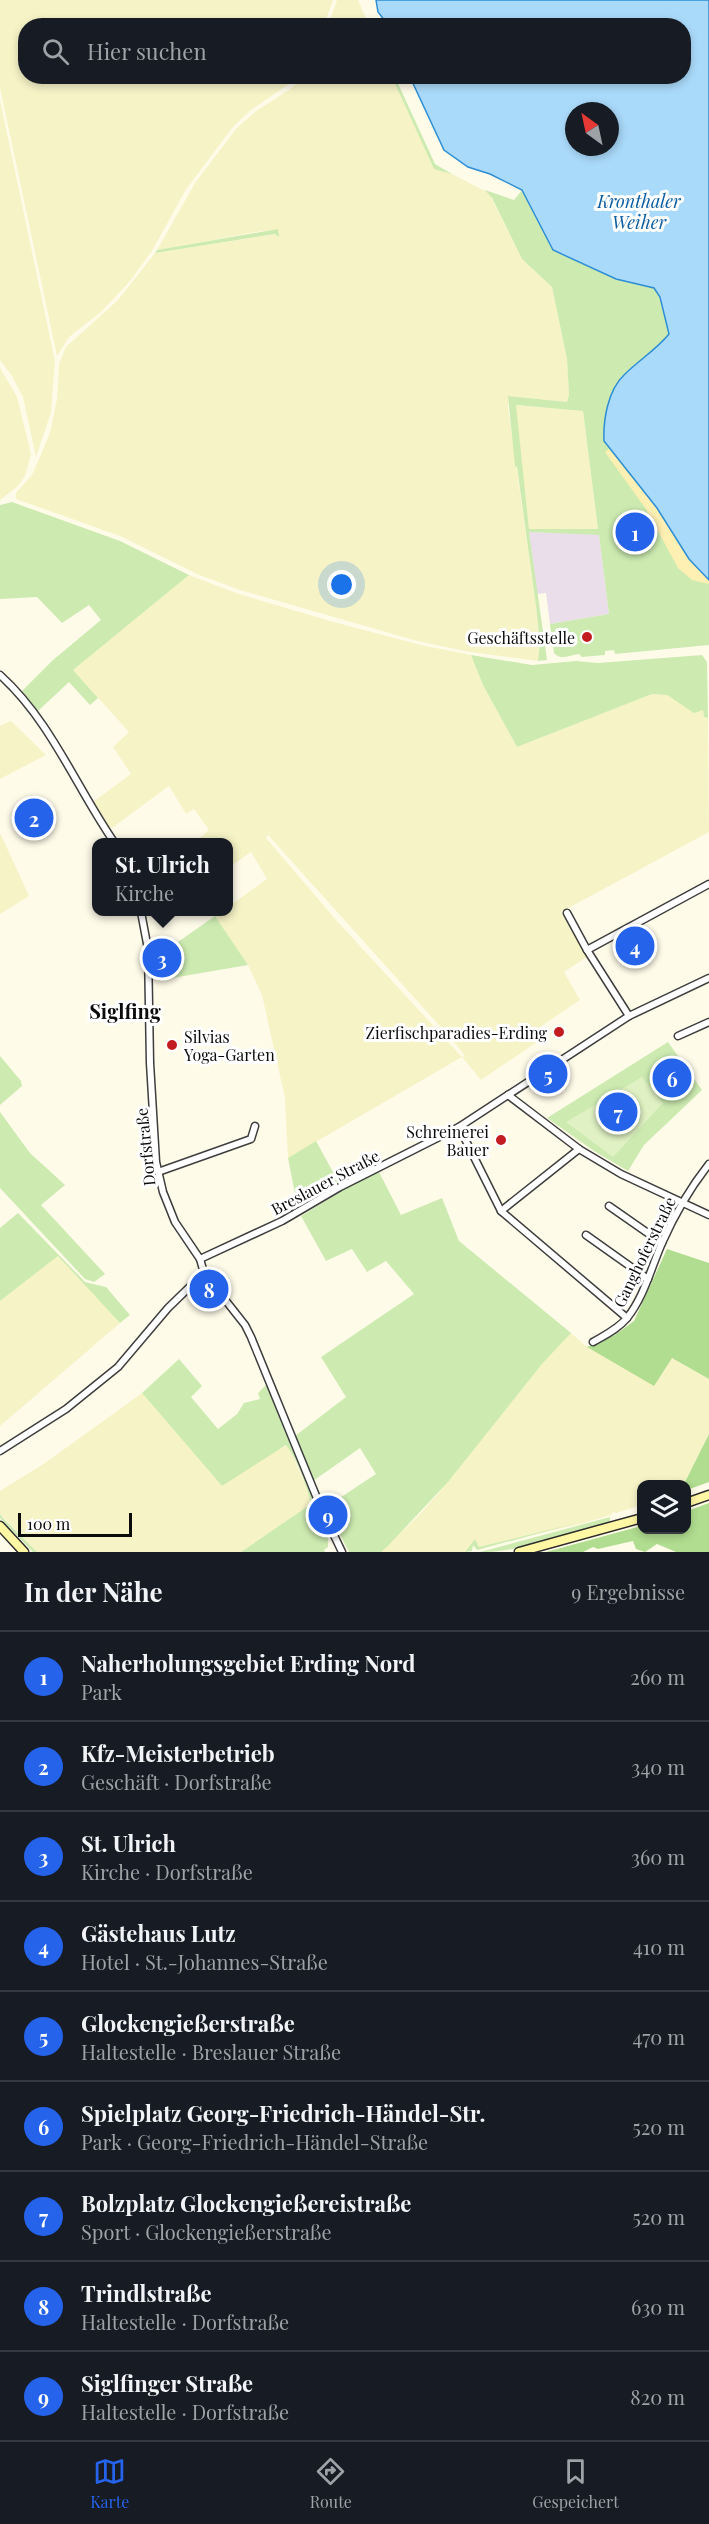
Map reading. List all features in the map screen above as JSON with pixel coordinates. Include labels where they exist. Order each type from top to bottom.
[{"type":"main road","points":[[691,1502],[709,1495]]},
{"type":"main road","points":[[519,1552],[637,1519]]},
{"type":"main road","points":[[0,1526],[24,1552]]},
{"type":"street","points":[[0,675],[17,690],[36,714],[111,838]]},
{"type":"street","points":[[586,950],[709,884]]},
{"type":"street","points":[[567,913],[586,950],[629,1016]]},
{"type":"street","name":"Dorfstraße","points":[[142,916],[148,949],[150,1063],[158,1172],[175,1222],[200,1259],[204,1273],[245,1325],[251,1337],[321,1509],[342,1552]]},
{"type":"street","name":"Breslauer Straße","points":[[200,1259],[282,1221],[340,1187],[459,1127],[629,1016],[709,978]]},
{"type":"street","points":[[678,1036],[709,1022]]},
{"type":"street","points":[[508,1095],[579,1149],[621,1174],[709,1215]]},
{"type":"street","points":[[158,1172],[212,1152],[227,1150],[250,1139],[255,1125]]},
{"type":"street","points":[[459,1127],[501,1211],[627,1318]]},
{"type":"street","points":[[501,1211],[579,1149]]},
{"type":"street","name":"Ganghoferstraße","points":[[593,1341],[619,1327],[627,1318],[648,1279],[662,1243],[683,1202],[709,1164]]},
{"type":"street","points":[[609,1206],[662,1243]]},
{"type":"street","points":[[586,1235],[648,1279]]},
{"type":"street","points":[[0,1451],[66,1409],[118,1367],[168,1308],[204,1273]]},
{"type":"shaded area","points":[[0,0],[333,0],[327,18],[18,18],[18,84],[289,84],[251,110],[232,128],[185,191],[152,251],[130,281],[101,312],[69,337],[57,356],[0,88]]},
{"type":"shaded area","points":[[337,0],[358,0],[366,18],[331,18]]},
{"type":"shaded area","points":[[296,84],[395,84],[434,168],[452,174],[489,193],[522,259],[552,287],[567,359],[569,395],[567,402],[509,396],[508,407],[536,606],[540,643],[538,661],[470,652],[417,641],[240,590],[199,575],[120,536],[16,499],[16,493],[32,475],[50,433],[57,399],[59,364],[66,347],[118,300],[155,253],[276,234],[278,236],[278,230],[262,231],[157,250],[195,183],[236,129],[256,111]]},
{"type":"shaded area","points":[[0,100],[55,361],[51,412],[36,457],[23,397],[0,360]]},
{"type":"shaded area","points":[[0,368],[17,397],[31,454],[25,476],[18,486],[0,500]]},
{"type":"shaded area","points":[[515,405],[583,411],[598,529],[529,529]]},
{"type":"shaded area","points":[[529,532],[599,534],[609,614],[550,624],[546,593],[537,594]]},
{"type":"shaded area","points":[[189,575],[239,594],[330,621],[421,645],[471,655],[483,685],[517,747],[652,694],[667,695],[679,703],[703,710],[704,717],[708,718],[709,832],[561,912],[587,957],[564,972],[580,1000],[534,1031],[540,1040],[481,1080],[462,1057],[288,1158],[285,1098],[262,995],[248,965],[215,916],[233,916],[233,903],[267,879],[251,852],[233,865],[233,838],[200,838],[209,830],[194,809],[186,814],[169,786],[112,828],[108,827],[93,802],[131,774],[113,747],[129,732],[73,670]],"holes":[[[268,835],[465,1056],[462,1057],[337,921],[266,838]]]},
{"type":"shaded area","points":[[11,721],[46,755],[0,779],[0,726]]},
{"type":"shaded area","points":[[0,833],[29,896],[0,914]]},
{"type":"shaded area","points":[[58,1256],[120,1323],[0,1426],[0,1301]]},
{"type":"shaded area","points":[[571,1333],[587,1347],[654,1385],[672,1358],[709,1379],[709,1434],[686,1480],[637,1480],[637,1506],[580,1524],[479,1547],[476,1541],[465,1552],[381,1552],[420,1514],[448,1482],[542,1364]]},
{"type":"shaded area","points":[[142,1393],[222,1486],[270,1454],[288,1445],[311,1504],[241,1552],[37,1552],[0,1514],[0,1491],[45,1463]]},
{"type":"green space","points":[[395,84],[398,84],[435,164],[452,174],[434,169]]},
{"type":"green space","points":[[485,190],[514,200],[522,190],[553,250],[616,279],[654,288],[660,297],[669,334],[657,348],[621,377],[606,410],[664,522],[677,543],[709,580],[709,645],[615,654],[614,650],[605,651],[605,655],[582,657],[579,654],[563,657],[557,655],[554,653],[550,624],[609,614],[599,535],[529,532],[547,660],[538,661],[540,643],[536,606],[517,467],[515,466],[508,396],[567,402],[569,395],[567,359],[552,287],[522,259],[492,198]],"holes":[[[516,405],[583,411],[598,529],[529,529]]]},
{"type":"green space","points":[[278,229],[279,237],[275,234],[155,253],[157,250]]},
{"type":"green space","points":[[12,502],[120,541],[189,575],[73,670],[98,698],[90,705],[69,682],[38,711],[22,691],[53,660],[101,620],[89,605],[62,623],[37,597],[0,599],[0,505]]},
{"type":"green space","points":[[471,655],[532,665],[576,661],[598,663],[702,655],[707,662],[708,718],[704,717],[703,710],[694,713],[667,695],[652,694],[517,747],[483,685]]},
{"type":"green space","points":[[215,916],[248,965],[172,978],[168,949]]},
{"type":"green space","points":[[668,1042],[702,1090],[644,1145],[628,1171],[594,1151],[547,1118]]},
{"type":"green space","points":[[0,1056],[21,1081],[22,1086],[0,1105]]},
{"type":"green space","points":[[642,1077],[663,1103],[613,1157],[566,1122]]},
{"type":"green space","points":[[0,1112],[30,1153],[65,1185],[41,1205],[105,1274],[94,1282],[85,1279],[0,1188]]},
{"type":"green space","points":[[316,1141],[339,1183],[298,1209],[288,1158]]},
{"type":"green space","points":[[379,1172],[401,1215],[442,1198],[459,1241],[571,1333],[542,1364],[448,1482],[387,1547],[381,1552],[349,1552],[326,1507],[376,1474],[360,1448],[313,1481],[295,1436],[346,1397],[321,1357],[414,1294],[386,1261],[367,1272],[352,1249],[326,1261],[301,1216],[350,1186]]},
{"type":"green space","points":[[18,1213],[85,1282],[106,1287],[130,1315],[120,1323],[58,1256],[0,1301],[0,1228]]},
{"type":"green space","points":[[667,1249],[709,1263],[709,1379],[672,1358],[654,1386],[587,1347],[615,1335],[634,1321]]},
{"type":"green space","points":[[179,1359],[202,1386],[191,1397],[218,1429],[237,1414],[244,1403],[260,1399],[258,1393],[266,1385],[328,1537],[328,1547],[324,1550],[325,1552],[241,1552],[311,1504],[307,1489],[298,1465],[286,1445],[222,1486],[142,1393]]},
{"type":"green space","points":[[709,1434],[709,1482],[691,1489],[691,1480],[686,1480]]},
{"type":"green space","points":[[709,1503],[709,1552],[676,1552],[657,1544],[645,1552],[636,1549],[633,1541],[598,1549],[593,1547],[583,1552],[546,1552],[637,1527],[637,1534],[691,1534],[691,1510]]},
{"type":"green space","points":[[0,1514],[37,1552],[33,1552],[0,1518]]},
{"type":"green space","points":[[610,1517],[610,1522],[541,1543],[480,1552]]},
{"type":"green space","points":[[577,1523],[477,1550],[473,1545],[472,1551],[465,1552],[475,1539],[479,1547]]},
{"type":"sand","points":[[609,449],[657,508],[689,559],[709,580],[709,584],[692,580],[678,568],[646,509],[605,452]]},
{"type":"water","name":"Kronthaler Weiher","points":[[376,0],[709,0],[709,580],[689,559],[657,508],[604,441],[604,424],[614,389],[624,375],[669,334],[660,297],[654,288],[616,279],[553,250],[522,190],[490,174],[468,167],[444,150],[413,84],[691,84],[691,18],[383,18],[378,12]]},
{"type":"place","name":"Naherholungsgebiet Erding Nord","points":[[635,532]]},
{"type":"place","name":"Geschäftsstelle","points":[[587,637]]},
{"type":"place","name":"Kfz-Meisterbetrieb","points":[[34,818]]},
{"type":"place","name":"Gästehaus Lutz","points":[[635,946]]},
{"type":"place","name":"St. Ulrich","points":[[162,958]]},
{"type":"place","name":"Zierfischparadies-Erding","points":[[559,1032]]},
{"type":"place","name":"Silvias Yoga-Garten","points":[[172,1045]]},
{"type":"place","name":"Glockengießerstraße","points":[[548,1074]]},
{"type":"place","name":"Spielplatz Georg-Friedrich-Händel-Str.","points":[[672,1078]]},
{"type":"place","name":"Bolzplatz Glockengießereistraße","points":[[618,1112]]},
{"type":"place","name":"Schreinerei Bauer","points":[[501,1140]]},
{"type":"place","name":"Trindlstraße","points":[[209,1289]]},
{"type":"place","name":"Siglfinger Straße","points":[[328,1515]]},
{"type":"district","name":"Siglfing","points":[[125,1010]]}]
